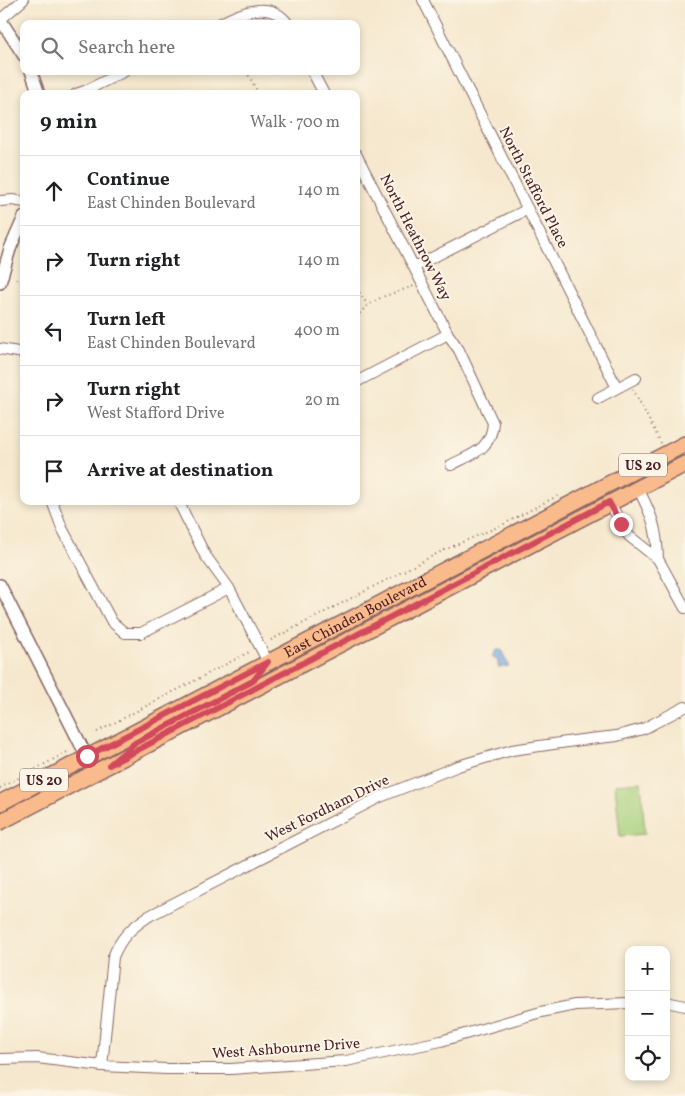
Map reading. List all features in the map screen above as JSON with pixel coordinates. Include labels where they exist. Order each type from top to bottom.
[{"type":"main road","name":"East Chinden Boulevard","points":[[0,803],[685,444]]},
{"type":"main road","points":[[609,502],[624,484],[685,454]]},
{"type":"main road","name":"East Chinden Boulevard","points":[[0,822],[609,502],[685,464]]},
{"type":"main road","points":[[109,765],[135,743],[253,681],[268,662]]},
{"type":"street","points":[[20,50],[0,19],[23,0]]},
{"type":"street","name":"North Stafford Place","points":[[423,0],[617,388]]},
{"type":"street","points":[[226,20],[260,4],[280,10],[286,20]]},
{"type":"street","points":[[32,75],[38,90]]},
{"type":"street","points":[[87,90],[117,75]]},
{"type":"street","points":[[314,75],[322,90]]},
{"type":"street","name":"North Heathrow Way","points":[[360,162],[448,334],[459,350],[493,423],[492,434],[487,444],[451,465]]},
{"type":"street","points":[[0,201],[20,201]]},
{"type":"street","points":[[414,267],[528,209]]},
{"type":"street","points":[[0,283],[10,249],[20,226]]},
{"type":"street","points":[[360,380],[448,334]]},
{"type":"street","points":[[0,349],[20,352]]},
{"type":"street","points":[[598,398],[633,380]]},
{"type":"street","points":[[638,488],[648,507],[656,529],[658,559]]},
{"type":"street","points":[[609,502],[629,536],[658,559],[685,608]]},
{"type":"street","points":[[53,505],[62,528],[112,622],[124,633],[141,633],[229,588]]},
{"type":"street","points":[[180,505],[205,555],[229,588],[268,662]]},
{"type":"street","points":[[1,590],[87,756]]},
{"type":"street","name":"West Fordham Drive","points":[[102,1066],[113,957],[118,944],[133,926],[149,916],[380,796],[458,766],[512,750],[616,736],[643,729],[685,707]]},
{"type":"street","name":"West Ashbourne Drive","points":[[0,1059],[37,1058],[102,1066],[166,1069],[231,1069],[346,1061],[441,1041],[541,1012],[575,1005],[625,1003]]},
{"type":"street","points":[[670,1003],[685,1006]]},
{"type":"path","points":[[248,75],[257,90]]},
{"type":"path","points":[[16,279],[20,281]]},
{"type":"path","points":[[360,313],[368,305],[382,297],[417,286]]},
{"type":"path","points":[[360,294],[368,305]]},
{"type":"path","points":[[633,380],[667,454]]},
{"type":"path","points":[[271,640],[442,551],[502,525],[564,493]]},
{"type":"path","points":[[97,732],[251,651]]},
{"type":"path","points":[[0,788],[69,752]]},
{"type":"green space","points":[[641,782],[645,834],[620,836],[615,784]]},
{"type":"water","points":[[496,650],[501,650],[509,666],[498,667],[498,660],[492,656]]},
{"type":"route","points":[[87,756],[268,662],[253,681],[135,743],[109,765],[609,502],[621,524]]}]
